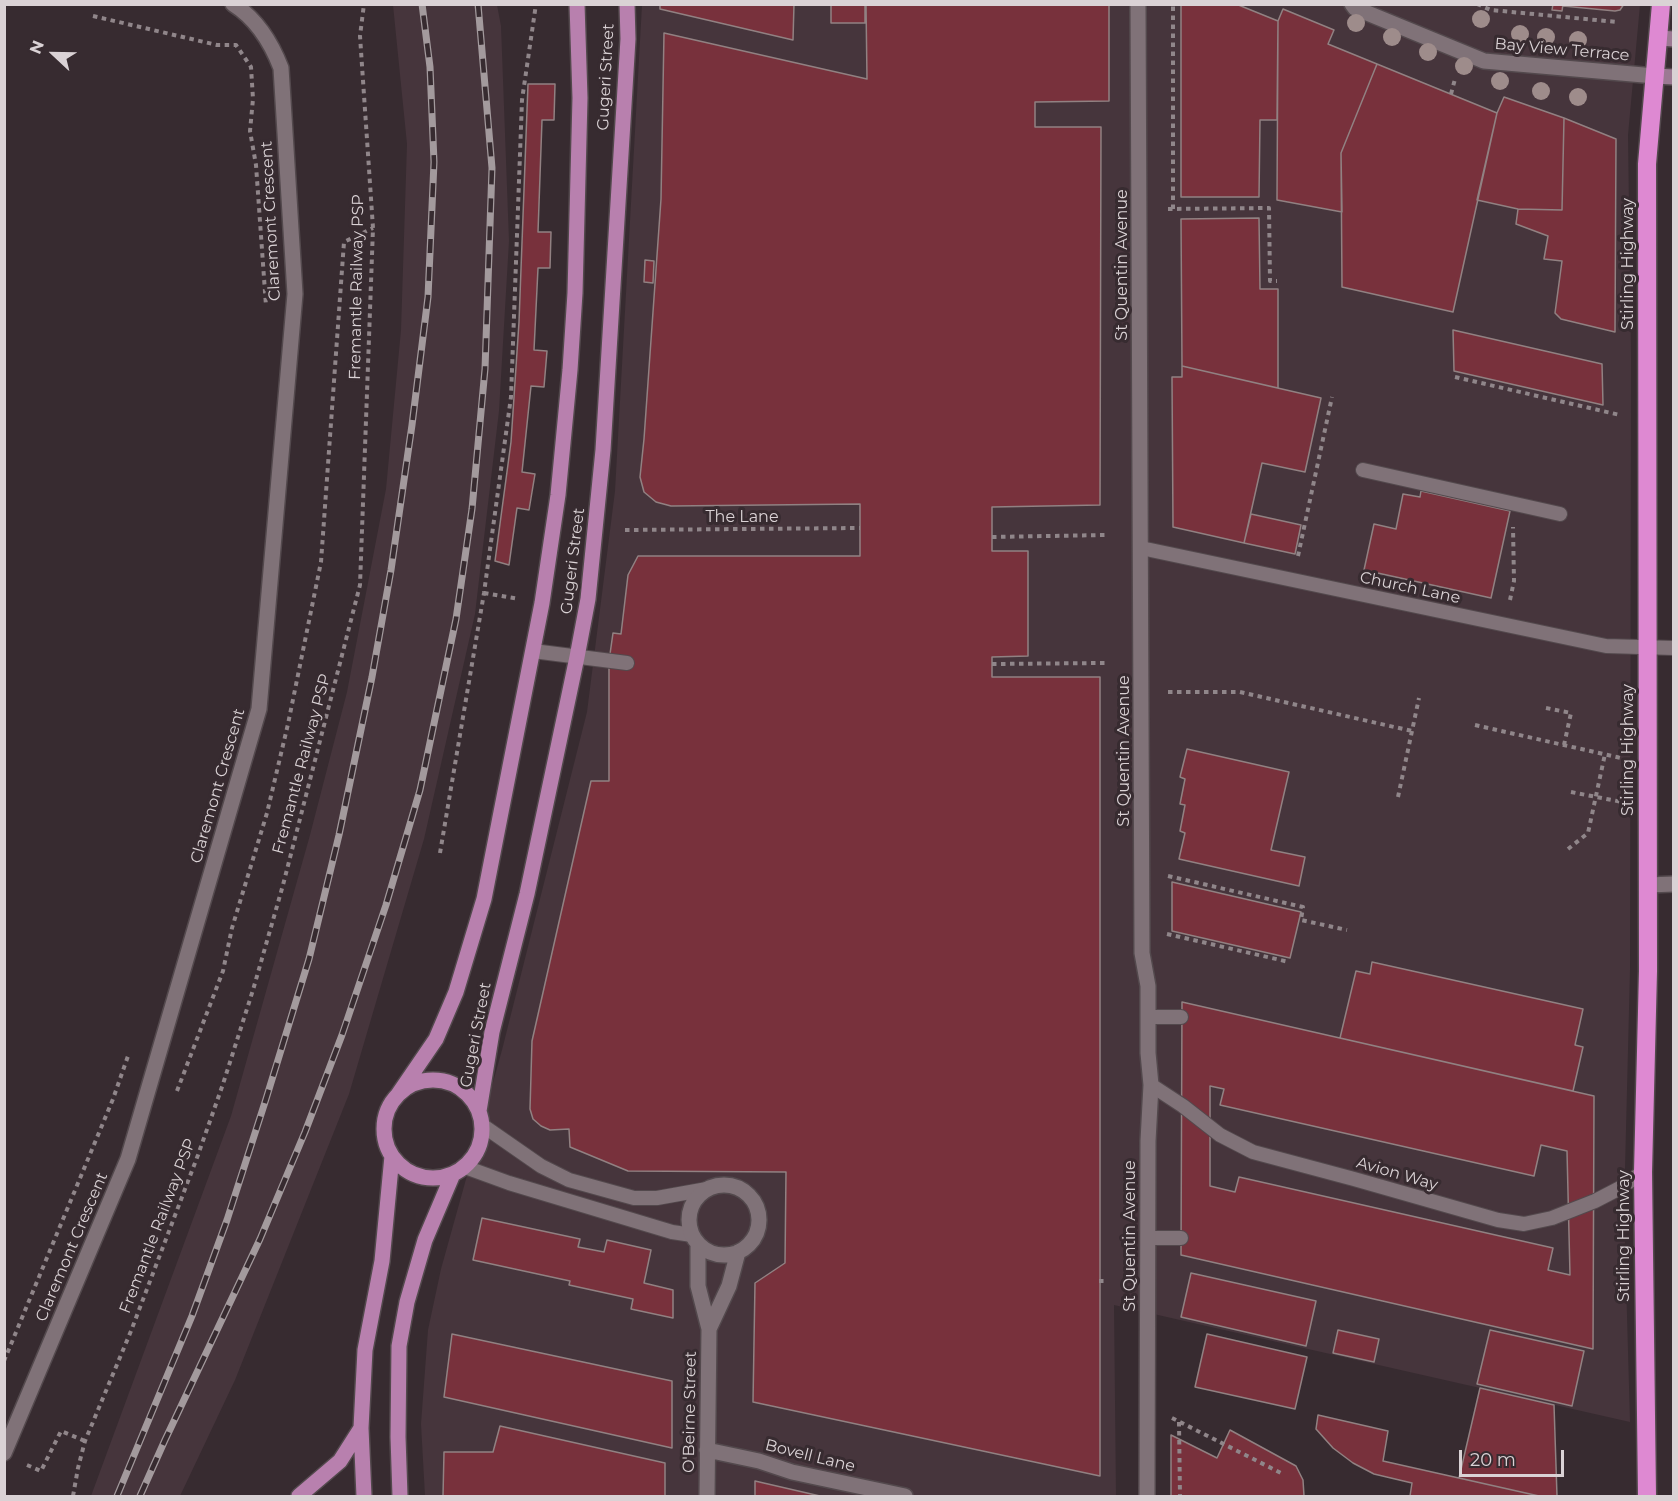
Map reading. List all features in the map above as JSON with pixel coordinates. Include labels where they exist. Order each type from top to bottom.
[{"type":"highway","name":"Stirling Highway","points":[[1647,1497],[1643,1172],[1648,971],[1647,164],[1655,76],[1666,38],[1661,4]]},
{"type":"main road","name":"Gugeri Street","points":[[397,1096],[436,1039],[456,992],[484,899],[542,603],[558,493],[575,293],[580,106],[577,4]]},
{"type":"main road","name":"Gugeri Street","points":[[481,1118],[492,1032],[526,894],[588,599],[603,450],[628,39],[627,4]]},
{"type":"main road","name":"Bay View Terrace","points":[[1655,76],[1674,77]]},
{"type":"main road","points":[[400,1497],[399,1346],[407,1302],[425,1239],[459,1171],[475,1155],[481,1141],[481,1118],[472,1098],[459,1087],[444,1082],[427,1081],[411,1086],[397,1096],[389,1109],[385,1125],[386,1141],[392,1156],[413,1174],[426,1178],[439,1178],[459,1171]]},
{"type":"main road","points":[[364,1497],[361,1428],[365,1350],[382,1262],[392,1156]]},
{"type":"main road","points":[[299,1497],[340,1461],[361,1428]]},
{"type":"street","name":"Claremont Crescent","points":[[4,1453],[128,1159],[259,709],[295,294],[280,68],[274,48],[263,31],[233,4]]},
{"type":"street","name":"St Quentin Avenue","points":[[1138,4],[1142,952],[1148,986],[1148,1053],[1151,1085],[1148,1141],[1147,1497]]},
{"type":"street","name":"Bay View Terrace","points":[[1352,4],[1355,9],[1484,61],[1655,76]]},
{"type":"street","points":[[1648,885],[1674,884]]},
{"type":"street","points":[[729,1185],[749,1196],[755,1204],[759,1215],[755,1237],[738,1252],[727,1255],[706,1251],[695,1239],[689,1216],[692,1206],[707,1189],[729,1185]]},
{"type":"street","name":"O'Beirne Street","points":[[695,1239],[698,1286],[709,1329],[707,1497]]},
{"type":"street","name":"O'Beirne Street","points":[[709,1329],[729,1286],[738,1252]]},
{"type":"street","name":"Bovell Lane","points":[[707,1450],[905,1497]]},
{"type":"lane","points":[[1363,470],[1560,514]]},
{"type":"lane","name":"Church Lane","points":[[1141,548],[1606,646],[1674,648]]},
{"type":"lane","points":[[532,651],[627,663]]},
{"type":"lane","points":[[1148,1017],[1181,1017]]},
{"type":"lane","name":"Avion Way","points":[[1151,1085],[1220,1135],[1253,1152],[1498,1220],[1524,1224],[1552,1218],[1595,1201],[1620,1188],[1643,1172]]},
{"type":"lane","points":[[481,1118],[542,1166],[569,1180],[634,1198],[657,1198],[707,1189]]},
{"type":"lane","points":[[459,1171],[503,1181],[695,1239]]},
{"type":"lane","points":[[1148,1238],[1181,1238]]},
{"type":"path","name":"Fremantle Railway PSP","points":[[73,1497],[76,1476],[86,1442],[194,1166],[253,990],[283,885],[360,585],[373,228],[360,36],[364,4]]},
{"type":"path","points":[[440,853],[484,593],[511,397],[522,100],[536,4]]},
{"type":"path","points":[[1173,4],[1170,209],[1269,208],[1270,281],[1277,281]]},
{"type":"path","points":[[1477,4],[1491,10],[1617,22]]},
{"type":"path","points":[[93,16],[217,45],[236,45],[251,67],[253,99],[250,131],[256,165],[266,311]]},
{"type":"path","points":[[1451,94],[1455,79]]},
{"type":"path","points":[[177,1092],[223,971],[232,928],[267,813],[288,723],[321,562],[344,242],[373,228]]},
{"type":"path","points":[[1455,377],[1620,415]]},
{"type":"path","points":[[1297,559],[1332,397]]},
{"type":"path","points":[[1508,607],[1514,581],[1513,523]]},
{"type":"path","name":"The Lane","points":[[625,530],[860,528]]},
{"type":"path","points":[[992,537],[1105,536]]},
{"type":"path","points":[[992,664],[1105,663]]},
{"type":"path","points":[[1168,692],[1240,692],[1412,730]]},
{"type":"path","points":[[1398,797],[1419,699]]},
{"type":"path","points":[[1546,708],[1571,713],[1564,745]]},
{"type":"path","points":[[1475,725],[1623,758]]},
{"type":"path","points":[[1568,849],[1588,833],[1605,754]]},
{"type":"path","points":[[1571,792],[1622,802]]},
{"type":"path","points":[[1167,876],[1303,907],[1301,920],[1347,930]]},
{"type":"path","points":[[1166,934],[1289,962]]},
{"type":"path","points":[[4,1361],[114,1099],[132,1046]]},
{"type":"path","points":[[1099,1281],[1106,1281]]},
{"type":"path","points":[[1168,1417],[1281,1473]]},
{"type":"path","points":[[1179,1422],[1180,1497]]},
{"type":"path","points":[[21,1462],[41,1471],[61,1431],[86,1442]]},
{"type":"shaded area","points":[[393,5],[497,5],[501,26],[509,241],[499,411],[475,614],[424,839],[349,1094],[235,1380],[180,1496],[91,1496],[231,1116],[310,835],[347,692],[386,489],[401,330],[407,144]]},
{"type":"shaded area","points":[[642,5],[1640,5],[1628,135],[1631,358],[1630,970],[1624,1209],[1630,1422],[1114,1305],[1116,1496],[425,1496],[421,1424],[428,1330],[441,1269],[502,1050],[587,712],[615,491]]},
{"type":"building","points":[[660,4],[794,4],[793,40],[660,9]]},
{"type":"building","points":[[831,4],[865,4],[865,23],[831,23]]},
{"type":"building","points":[[866,4],[1109,4],[1109,101],[1035,102],[1035,127],[1101,127],[1100,505],[992,507],[992,551],[1028,551],[1028,656],[992,657],[992,677],[1100,677],[1100,1476],[753,1402],[755,1283],[785,1263],[786,1172],[628,1171],[570,1147],[569,1129],[550,1130],[541,1126],[533,1119],[530,1109],[532,1041],[591,781],[609,781],[609,661],[613,633],[621,634],[628,575],[638,556],[860,556],[860,504],[671,506],[656,502],[644,492],[640,477],[661,199],[664,33],[867,79]]},
{"type":"building","points":[[1181,4],[1236,4],[1278,21],[1277,120],[1260,120],[1259,197],[1181,197]]},
{"type":"building","points":[[1553,4],[1563,4],[1562,11],[1552,10]]},
{"type":"building","points":[[1563,4],[1624,4],[1620,10],[1615,11],[1563,6]]},
{"type":"building","points":[[1283,9],[1334,30],[1328,44],[1377,64],[1341,153],[1342,212],[1277,200],[1278,21]]},
{"type":"building","points":[[1377,64],[1497,113],[1453,312],[1342,287],[1341,153]]},
{"type":"building","points":[[528,84],[555,84],[554,120],[542,120],[538,232],[551,232],[550,268],[538,268],[534,350],[547,351],[544,387],[531,386],[522,472],[535,474],[529,510],[517,508],[509,565],[495,561],[511,442],[519,322]]},
{"type":"building","points":[[1504,97],[1564,118],[1562,210],[1518,209],[1477,200],[1497,113]]},
{"type":"building","points":[[1564,118],[1616,139],[1615,332],[1561,319],[1555,313],[1562,261],[1544,259],[1548,236],[1516,224],[1518,209],[1562,210]]},
{"type":"building","points":[[1259,218],[1260,289],[1278,289],[1278,388],[1182,366],[1181,219]]},
{"type":"building","points":[[645,260],[654,261],[653,283],[644,282]]},
{"type":"building","points":[[1453,330],[1602,364],[1603,405],[1454,371]]},
{"type":"building","points":[[1182,366],[1321,398],[1305,472],[1262,463],[1244,543],[1173,527],[1172,377],[1182,377]]},
{"type":"building","points":[[1421,491],[1510,511],[1491,598],[1364,570],[1374,524],[1396,529],[1403,494],[1420,497]]},
{"type":"building","points":[[1251,514],[1301,525],[1295,554],[1244,543]]},
{"type":"building","points":[[1187,749],[1289,772],[1271,850],[1305,857],[1299,886],[1179,859],[1185,833],[1180,831],[1185,805],[1180,804],[1185,779],[1180,777]]},
{"type":"building","points":[[1172,882],[1301,912],[1290,958],[1172,931]]},
{"type":"building","points":[[1372,962],[1583,1009],[1575,1045],[1583,1047],[1573,1091],[1340,1038],[1356,971],[1370,974]]},
{"type":"building","points":[[1182,1002],[1594,1096],[1593,1349],[1181,1255]],"holes":[[[1210,1086],[1224,1089],[1220,1105],[1534,1176],[1541,1145],[1567,1151],[1570,1275],[1548,1270],[1553,1248],[1239,1177],[1235,1192],[1210,1186]]]},
{"type":"building","points":[[482,1218],[580,1239],[578,1247],[604,1252],[607,1240],[651,1250],[644,1283],[673,1290],[673,1318],[631,1309],[633,1299],[569,1285],[570,1281],[473,1260]]},
{"type":"building","points":[[1191,1273],[1316,1301],[1306,1346],[1181,1317]]},
{"type":"building","points":[[1338,1330],[1379,1339],[1374,1362],[1333,1353]]},
{"type":"building","points":[[1490,1330],[1584,1351],[1572,1406],[1477,1384]]},
{"type":"building","points":[[452,1334],[672,1381],[672,1448],[444,1397]]},
{"type":"building","points":[[1207,1334],[1307,1357],[1295,1409],[1195,1387]]},
{"type":"building","points":[[1480,1388],[1554,1405],[1557,1496],[1539,1496],[1459,1478]]},
{"type":"building","points":[[1318,1415],[1388,1431],[1383,1461],[1539,1496],[1410,1496],[1412,1483],[1374,1474],[1353,1463],[1333,1448],[1316,1429]]},
{"type":"building","points":[[500,1426],[665,1463],[665,1496],[443,1496],[444,1452],[493,1452]]},
{"type":"building","points":[[1230,1430],[1296,1466],[1303,1480],[1304,1496],[1171,1496],[1171,1435],[1217,1458]]},
{"type":"building","points":[[755,1481],[820,1496],[755,1496]]},
{"type":"railway","points":[[117,1496],[192,1316],[227,1220],[266,1099],[309,959],[339,835],[372,677],[391,570],[428,297],[434,162],[430,67],[422,4]]},
{"type":"railway","points":[[140,1496],[260,1239],[305,1132],[342,1035],[386,905],[420,790],[456,619],[472,509],[485,369],[492,168],[478,4]]}]
